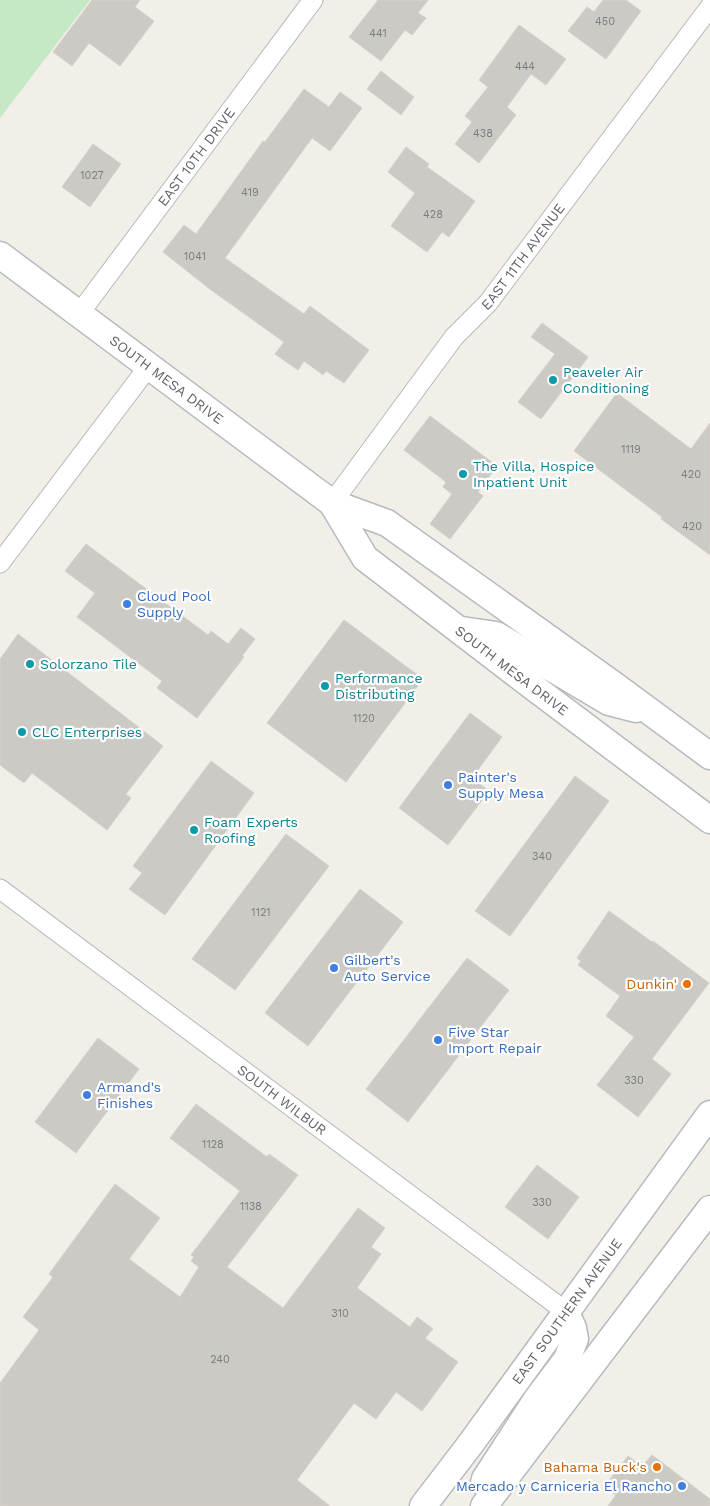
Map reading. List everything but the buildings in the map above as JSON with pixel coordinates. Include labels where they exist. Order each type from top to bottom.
[{"type":"main road","name":"SOUTH MESA DRIVE","points":[[0,255],[332,503],[387,523],[710,756]]},
{"type":"main road","name":"SOUTH MESA DRIVE","points":[[332,503],[365,558],[710,820]]},
{"type":"main road","points":[[458,630],[496,635],[609,702],[652,713]]},
{"type":"main road","name":"EAST SOUTHERN AVENUE","points":[[423,1506],[469,1446],[565,1311],[710,1114]]},
{"type":"main road","points":[[482,1506],[710,1209]]},
{"type":"main road","points":[[482,1506],[485,1479],[537,1399],[567,1360],[576,1339],[565,1311]]},
{"type":"street","name":"EAST 10TH DRIVE","points":[[79,314],[313,0]]},
{"type":"street","name":"EAST 11TH AVENUE","points":[[332,503],[454,337],[488,303],[710,7]]},
{"type":"street","points":[[0,563],[149,366]]},
{"type":"street","name":"SOUTH WILBUR","points":[[0,889],[565,1311]]},
{"type":"green space","points":[[0,0],[90,0],[0,118]]},
{"type":"place","name":"Peaveler Air Conditioning","points":[[553,380]]},
{"type":"place","name":"The Villa, Hospice Inpatient Unit","points":[[463,474]]},
{"type":"place","name":"Cloud Pool Supply","points":[[127,604]]},
{"type":"place","name":"Solorzano Tile","points":[[30,664]]},
{"type":"place","name":"Performance Distributing","points":[[325,686]]},
{"type":"place","name":"CLC Enterprises","points":[[22,732]]},
{"type":"place","name":"Painter's Supply Mesa","points":[[448,785]]},
{"type":"place","name":"Foam Experts Roofing","points":[[194,830]]},
{"type":"place","name":"Gilbert's Auto Service","points":[[334,968]]},
{"type":"place","name":"Dunkin'","points":[[687,984]]},
{"type":"place","name":"Five Star Import Repair","points":[[438,1040]]},
{"type":"place","name":"Armand's Finishes","points":[[87,1095]]},
{"type":"place","name":"Bahama Buck's","points":[[657,1467]]},
{"type":"place","name":"Mercado y Carniceria El Rancho","points":[[682,1486]]}]
